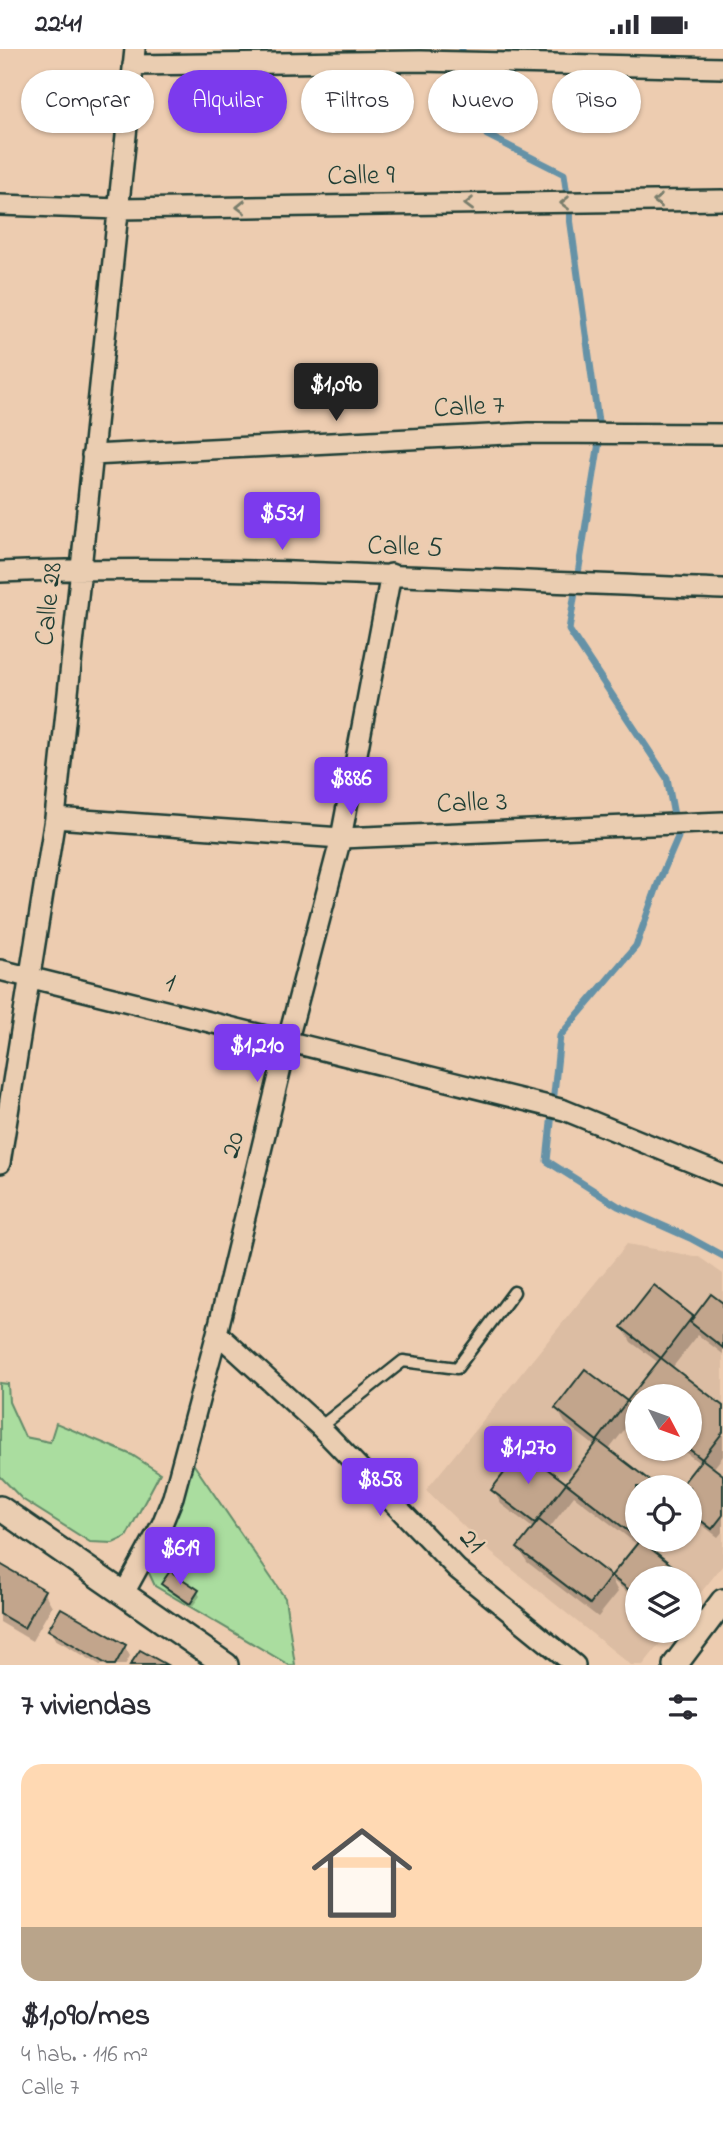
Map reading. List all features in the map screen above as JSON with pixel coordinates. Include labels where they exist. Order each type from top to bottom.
[{"type":"street","points":[[134,57],[723,68]]},
{"type":"street","name":"Calle 28","points":[[0,1163],[55,818],[134,57]]},
{"type":"street","name":"Calle 9","points":[[0,205],[120,209],[723,200]]},
{"type":"street","name":"Calle 7","points":[[92,455],[469,436],[723,433]]},
{"type":"street","name":"Calle 5","points":[[0,572],[82,569],[391,575],[723,589]]},
{"type":"street","name":"20","points":[[123,1595],[162,1524],[173,1497],[217,1333],[287,1043],[341,838],[391,575]]},
{"type":"street","name":"Calle 3","points":[[55,818],[341,838],[723,822]]},
{"type":"street","name":"1","points":[[0,970],[564,1110],[723,1175]]},
{"type":"street","name":"21","points":[[217,1333],[320,1427],[457,1569],[575,1665]]},
{"type":"street","points":[[0,1508],[226,1665]]},
{"type":"street","points":[[675,1665],[723,1601]]},
{"type":"lane","points":[[320,1427],[403,1361],[457,1368],[514,1292]]},
{"type":"shaded area","points":[[627,1244],[699,1257],[723,1274],[723,1565],[702,1591],[702,1566],[625,1566],[625,1643],[660,1643],[643,1665],[631,1665],[488,1550],[426,1490]]},
{"type":"green space","points":[[0,1383],[8,1384],[9,1402],[25,1437],[50,1442],[56,1423],[132,1455],[160,1473],[126,1537],[113,1543],[90,1542],[22,1499],[0,1476]]},
{"type":"green space","points":[[192,1462],[285,1598],[295,1665],[289,1665],[155,1586],[149,1573],[149,1562]]},
{"type":"building","points":[[654,1285],[693,1316],[661,1358],[621,1327]]},
{"type":"building","points":[[711,1294],[723,1303],[723,1348],[690,1322]]},
{"type":"building","points":[[661,1358],[695,1384],[640,1384]]},
{"type":"building","points":[[585,1369],[625,1399],[625,1404],[597,1441],[555,1408]]},
{"type":"building","points":[[702,1390],[723,1406],[723,1432],[702,1459]]},
{"type":"building","points":[[598,1441],[642,1475],[625,1475],[625,1529],[566,1483]]},
{"type":"building","points":[[522,1450],[566,1483],[535,1523],[491,1490]]},
{"type":"building","points":[[702,1459],[723,1475],[723,1515],[712,1529],[702,1521],[702,1475],[689,1475]]},
{"type":"building","points":[[539,1520],[611,1576],[590,1604],[517,1548]]},
{"type":"building","points":[[630,1552],[655,1552],[673,1566],[625,1566],[625,1587],[611,1576]]},
{"type":"building","points":[[0,1564],[45,1590],[24,1628],[0,1614]]},
{"type":"building","points":[[170,1571],[199,1590],[190,1604],[161,1584]]},
{"type":"building","points":[[61,1608],[126,1645],[115,1665],[108,1665],[48,1630]]},
{"type":"building","points":[[140,1650],[167,1665],[130,1665]]},
{"type":"waterway","points":[[462,49],[462,86],[487,135],[564,174],[600,436],[569,630],[667,778],[678,837],[636,946],[560,1036],[547,1161],[618,1206],[723,1256]]}]
